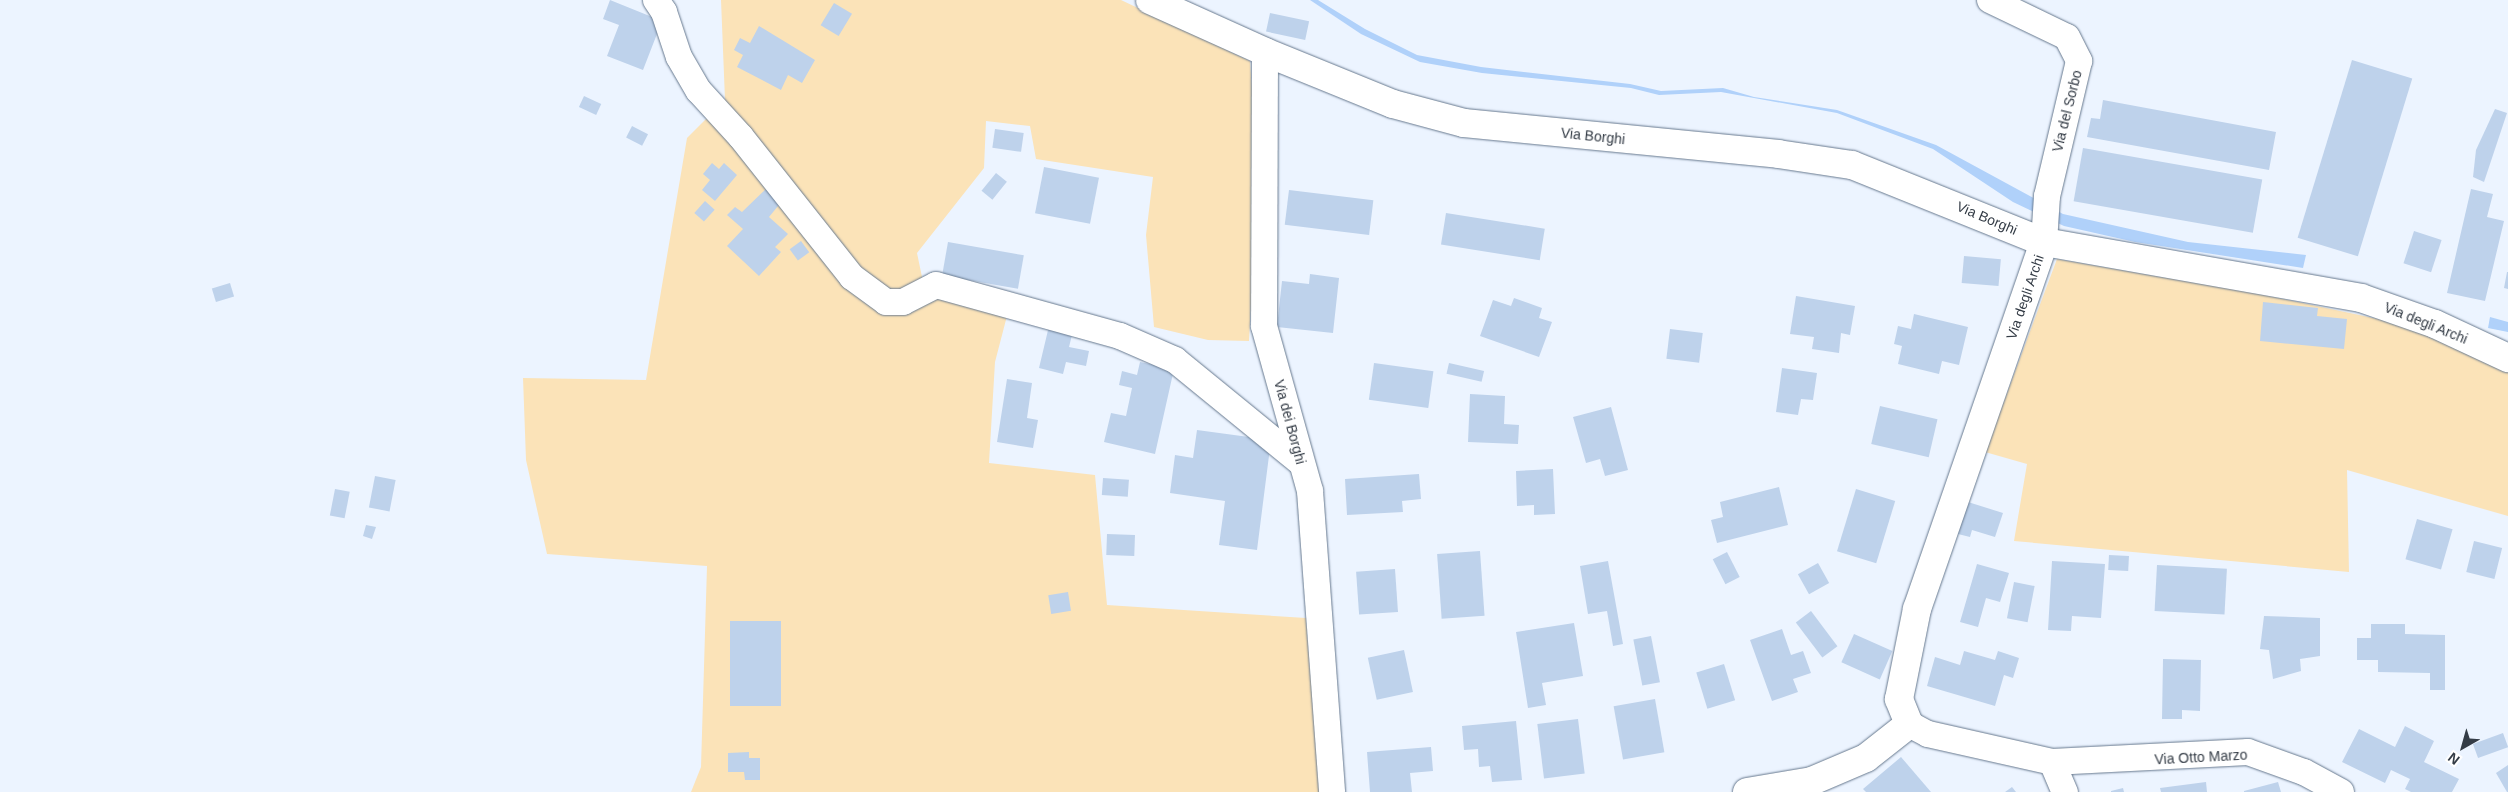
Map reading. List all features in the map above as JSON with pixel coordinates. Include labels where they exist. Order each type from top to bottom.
[{"type":"main road","name":"Via Borghi","points":[[1150,0],[1265,52],[1393,104],[1464,123],[1778,154],[1852,165],[2046,233]]},
{"type":"main road","name":"Via degli Archi","points":[[1908,724],[1899,699],[1916,609],[2046,233],[2361,298],[2435,324],[2508,358]]},
{"type":"main road","points":[[1747,792],[1812,781],[1866,758],[1908,724]]},
{"type":"street","points":[[656,0],[664,12],[679,57],[699,91],[741,137],[852,277],[886,302],[904,302],[936,285],[1120,336],[1175,360],[1300,462]]},
{"type":"street","name":"Via del Sorbo","points":[[1990,0],[2067,37],[2079,61],[2047,196],[2046,233]]},
{"type":"street","name":"Via dei Borghi","points":[[1265,52],[1264,326],[1300,462],[1310,492],[1332,792]]},
{"type":"street","name":"Via Otto Marzo","points":[[1908,724],[1928,734],[2052,762],[2248,752],[2304,772],[2341,792]]},
{"type":"street","points":[[2052,762],[2065,792]]},
{"type":"shaded area","points":[[721,0],[1121,0],[1250,61],[1258,171],[1249,341],[1208,340],[1154,327],[1146,235],[1153,177],[1036,159],[1030,126],[986,121],[984,168],[917,253],[927,301],[941,294],[1008,312],[995,362],[989,463],[1095,475],[1107,605],[1306,618],[1321,792],[691,792],[701,767],[707,566],[547,554],[526,460],[523,378],[646,380],[687,138],[725,100]]},
{"type":"shaded area","points":[[2057,259],[2255,293],[2378,319],[2420,330],[2508,367],[2508,516],[2347,470],[2349,572],[2014,541],[2027,464],[1985,452]]},
{"type":"water","points":[[1310,0],[1318,0],[1365,29],[1417,55],[1481,67],[1630,84],[1661,91],[1723,88],[1754,97],[1837,110],[1936,145],[2063,214],[2188,242],[2306,255],[2303,268],[2135,242],[2064,226],[2013,202],[1933,149],[1837,113],[1721,92],[1659,95],[1631,88],[1482,73],[1420,62],[1361,34]]},
{"type":"water","points":[[2490,317],[2508,322],[2508,332],[2488,328]]},
{"type":"building","points":[[610,0],[662,21],[643,70],[607,56],[619,25],[603,19]]},
{"type":"building","points":[[834,3],[852,14],[839,36],[821,25]]},
{"type":"building","points":[[1270,13],[1309,21],[1305,40],[1266,32]]},
{"type":"building","points":[[759,26],[815,60],[802,83],[788,75],[781,90],[737,67],[743,55],[734,50],[740,38],[750,43]]},
{"type":"building","points":[[2352,60],[2412,78],[2358,256],[2298,238]]},
{"type":"building","points":[[584,96],[601,104],[596,115],[579,107]]},
{"type":"building","points":[[2103,100],[2276,132],[2269,170],[2087,137],[2091,118],[2100,119]]},
{"type":"building","points":[[2495,109],[2507,113],[2484,182],[2473,177],[2476,150]]},
{"type":"building","points":[[632,126],[648,134],[642,146],[626,138]]},
{"type":"building","points":[[995,129],[1024,133],[1021,152],[992,148]]},
{"type":"building","points":[[2083,148],[2262,180],[2253,233],[2074,201]]},
{"type":"building","points":[[712,163],[719,169],[724,163],[737,175],[715,201],[702,190],[710,180],[703,174]]},
{"type":"building","points":[[1044,167],[1099,178],[1090,224],[1035,213]]},
{"type":"building","points":[[996,173],[1007,182],[992,200],[982,191]]},
{"type":"building","points":[[768,187],[783,200],[769,217],[788,234],[775,247],[781,252],[759,276],[727,246],[743,229],[727,215],[735,207],[742,212]]},
{"type":"building","points":[[2471,189],[2493,194],[2487,217],[2504,221],[2485,301],[2447,293]]},
{"type":"building","points":[[1289,190],[1373,200],[1369,235],[1285,225]]},
{"type":"building","points":[[705,201],[715,210],[704,222],[694,213]]},
{"type":"building","points":[[1446,213],[1545,229],[1540,260],[1441,245]]},
{"type":"building","points":[[2414,231],[2442,240],[2431,272],[2403,263]]},
{"type":"building","points":[[801,241],[809,252],[798,261],[790,249]]},
{"type":"building","points":[[948,242],[1024,255],[1018,289],[942,275]]},
{"type":"building","points":[[1964,256],[2001,259],[1999,286],[1962,283]]},
{"type":"building","points":[[2508,272],[2508,289],[2504,288]]},
{"type":"building","points":[[1310,274],[1339,278],[1333,333],[1277,327],[1282,281],[1309,284]]},
{"type":"building","points":[[230,283],[234,296],[216,302],[212,289]]},
{"type":"building","points":[[1796,296],[1855,306],[1850,335],[1841,333],[1839,353],[1812,349],[1814,337],[1790,334]]},
{"type":"building","points":[[1514,298],[1542,308],[1539,318],[1552,322],[1539,357],[1480,336],[1493,300],[1511,306]]},
{"type":"building","points":[[2263,302],[2318,308],[2317,316],[2347,319],[2344,349],[2260,341]]},
{"type":"building","points":[[1914,314],[1968,327],[1959,365],[1942,361],[1939,374],[1898,364],[1902,346],[1894,344],[1898,326],[1911,329]]},
{"type":"building","points":[[1049,326],[1073,331],[1069,347],[1089,351],[1086,366],[1066,362],[1063,374],[1039,368]]},
{"type":"building","points":[[1670,329],[1703,333],[1699,363],[1666,359]]},
{"type":"building","points":[[1140,362],[1174,369],[1155,454],[1104,442],[1111,413],[1126,416],[1132,388],[1119,385],[1122,371],[1137,375]]},
{"type":"building","points":[[1374,363],[1433,371],[1428,408],[1369,400]]},
{"type":"building","points":[[1449,363],[1484,371],[1482,382],[1447,374]]},
{"type":"building","points":[[1782,368],[1817,373],[1813,400],[1801,399],[1798,415],[1776,412]]},
{"type":"building","points":[[1007,379],[1032,383],[1027,418],[1038,420],[1033,448],[997,442]]},
{"type":"building","points":[[1470,394],[1505,396],[1504,424],[1519,425],[1518,444],[1468,442]]},
{"type":"building","points":[[1880,406],[1937,419],[1929,457],[1871,444]]},
{"type":"building","points":[[1611,407],[1628,470],[1605,476],[1600,459],[1586,463],[1573,417]]},
{"type":"building","points":[[1197,430],[1271,440],[1257,550],[1219,545],[1225,501],[1170,493],[1175,455],[1193,458]]},
{"type":"building","points":[[1553,469],[1555,514],[1534,515],[1534,505],[1517,506],[1516,471]]},
{"type":"building","points":[[1419,474],[1421,499],[1402,501],[1403,512],[1347,515],[1345,479]]},
{"type":"building","points":[[375,476],[396,480],[390,511],[369,507]]},
{"type":"building","points":[[1103,478],[1129,480],[1128,497],[1102,495]]},
{"type":"building","points":[[1779,487],[1788,525],[1717,543],[1711,520],[1723,517],[1720,502]]},
{"type":"building","points":[[335,489],[350,492],[345,518],[330,516]]},
{"type":"building","points":[[1856,489],[1895,501],[1876,563],[1837,551]]},
{"type":"building","points":[[1968,502],[2003,513],[1995,537],[1972,530],[1970,537],[1958,534]]},
{"type":"building","points":[[2417,519],[2453,529],[2441,570],[2405,559]]},
{"type":"building","points":[[366,525],[376,527],[372,539],[363,536]]},
{"type":"building","points":[[1107,534],[1135,535],[1134,556],[1106,555]]},
{"type":"building","points":[[2474,541],[2502,548],[2494,579],[2466,572]]},
{"type":"building","points":[[1480,551],[1485,616],[1442,619],[1437,554]]},
{"type":"building","points":[[1727,552],[1740,577],[1725,584],[1713,559]]},
{"type":"building","points":[[2109,555],[2129,556],[2128,571],[2108,570]]},
{"type":"building","points":[[1608,561],[1623,644],[1613,646],[1607,611],[1588,614],[1580,566]]},
{"type":"building","points":[[2052,561],[2105,564],[2101,618],[2072,616],[2071,631],[2048,630]]},
{"type":"building","points":[[1818,563],[1829,583],[1809,594],[1798,574]]},
{"type":"building","points":[[1977,564],[2009,573],[2000,602],[1986,598],[1978,627],[1960,622]]},
{"type":"building","points":[[2157,565],[2227,569],[2224,615],[2155,611]]},
{"type":"building","points":[[1395,569],[1398,612],[1359,615],[1356,572]]},
{"type":"building","points":[[2014,582],[2035,586],[2028,622],[2007,618]]},
{"type":"building","points":[[1068,592],[1071,611],[1051,614],[1048,595]]},
{"type":"building","points":[[1811,611],[1837,646],[1822,658],[1796,622]]},
{"type":"building","points":[[2264,616],[2320,618],[2320,656],[2300,659],[2301,671],[2273,679],[2269,650],[2260,649]]},
{"type":"building","points":[[730,621],[781,621],[781,706],[730,706]]},
{"type":"building","points":[[1574,623],[1583,676],[1542,683],[1546,705],[1528,708],[1516,632]]},
{"type":"building","points":[[2371,624],[2405,624],[2405,634],[2445,635],[2445,690],[2430,690],[2430,673],[2378,672],[2378,660],[2357,660],[2357,638],[2371,638]]},
{"type":"building","points":[[1782,629],[1791,655],[1803,651],[1811,673],[1793,679],[1798,692],[1772,701],[1750,640]]},
{"type":"building","points":[[1854,634],[1892,651],[1880,679],[1841,662]]},
{"type":"building","points":[[1651,636],[1660,682],[1642,686],[1633,639]]},
{"type":"building","points":[[1404,650],[1413,692],[1377,700],[1368,658]]},
{"type":"building","points":[[1964,651],[1995,660],[1998,651],[2019,658],[2013,678],[2004,675],[1995,706],[1927,686],[1935,657],[1960,665]]},
{"type":"building","points":[[2163,659],[2201,660],[2200,711],[2182,710],[2182,719],[2162,719]]},
{"type":"building","points":[[1724,664],[1735,700],[1707,709],[1696,672]]},
{"type":"building","points":[[1655,699],[1664,752],[1623,759],[1614,706]]},
{"type":"building","points":[[1578,719],[1585,774],[1544,779],[1537,724]]},
{"type":"building","points":[[1516,721],[1522,780],[1492,782],[1490,766],[1479,767],[1478,749],[1464,750],[1462,726]]},
{"type":"building","points":[[2405,726],[2434,741],[2424,762],[2459,779],[2452,792],[2411,792],[2405,789],[2410,779],[2391,770],[2385,783],[2342,762],[2359,729],[2395,747]]},
{"type":"building","points":[[2503,733],[2508,747],[2478,758],[2473,744]]},
{"type":"building","points":[[1431,747],[1433,771],[1410,773],[1412,792],[1370,792],[1367,752]]},
{"type":"building","points":[[749,752],[749,758],[760,758],[760,780],[745,780],[744,772],[728,772],[728,753]]},
{"type":"building","points":[[1901,757],[1931,792],[1866,792],[1863,789]]},
{"type":"building","points":[[2508,765],[2508,792],[2507,792],[2496,773]]},
{"type":"building","points":[[2206,782],[2207,792],[2161,792],[2160,788]]},
{"type":"building","points":[[2278,782],[2281,792],[2244,792],[2244,791]]},
{"type":"building","points":[[2012,787],[2016,792],[2005,792]]},
{"type":"building","points":[[2123,788],[2124,792],[2111,792],[2111,791]]}]
